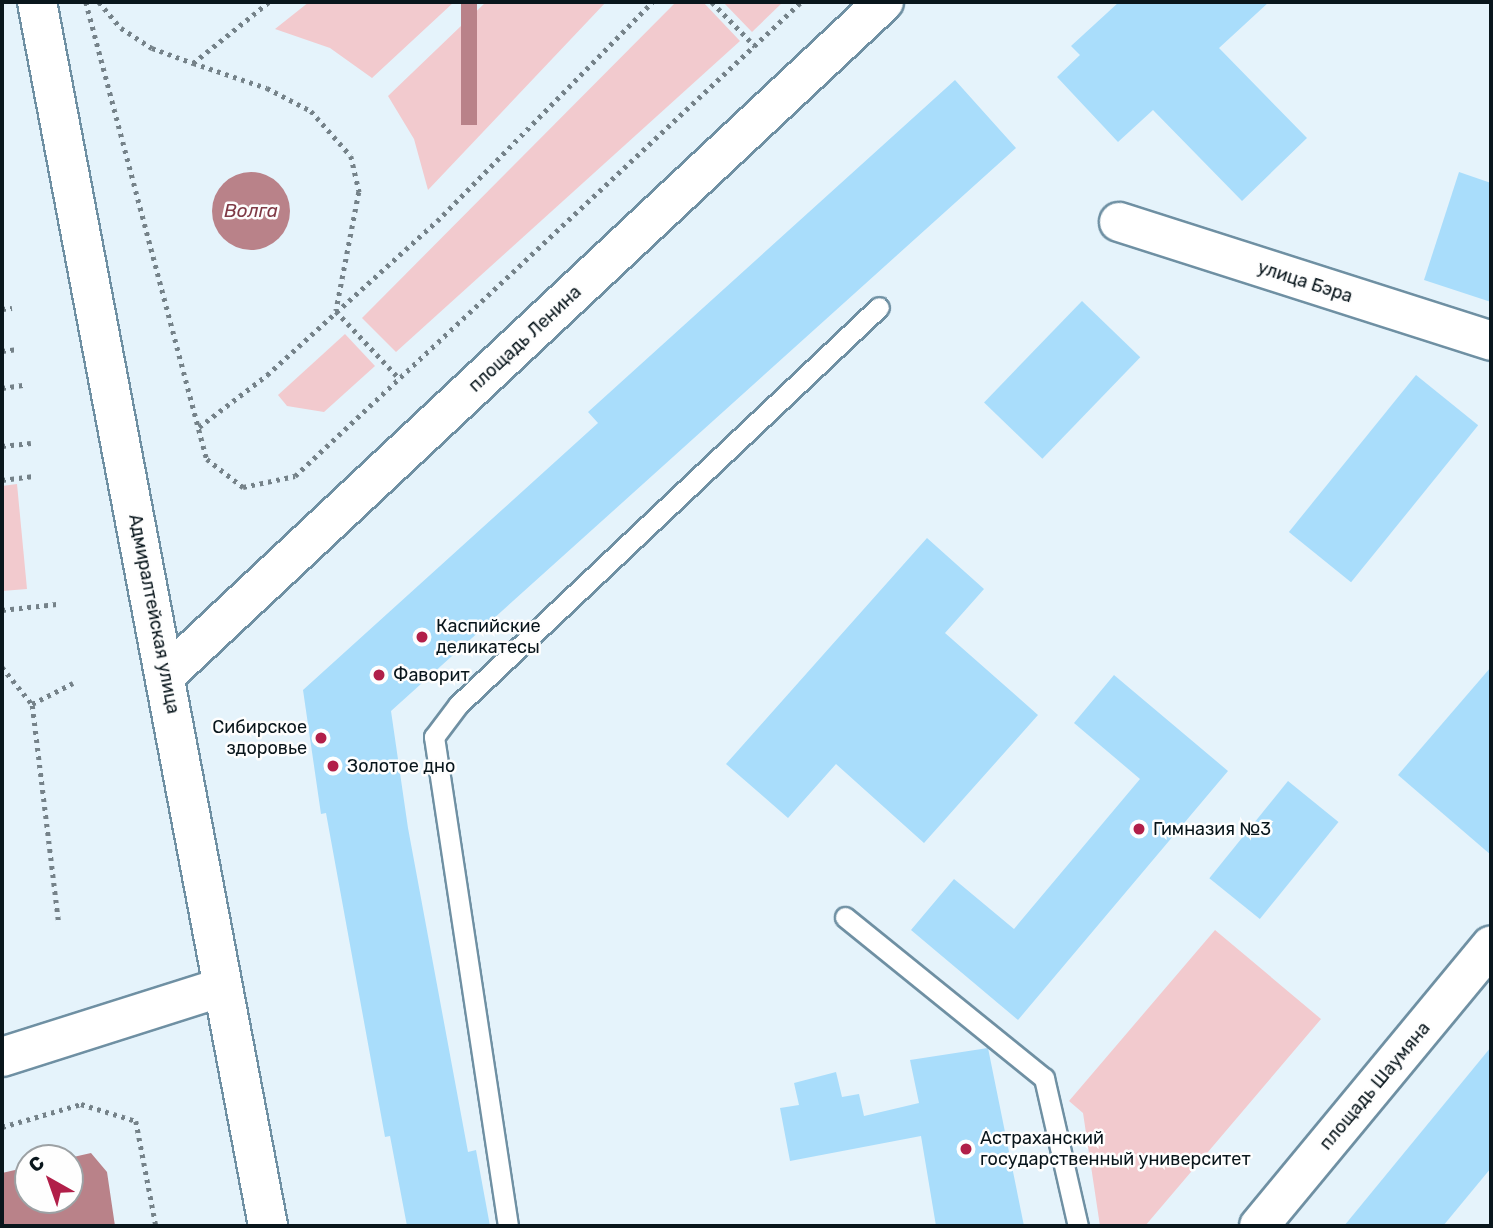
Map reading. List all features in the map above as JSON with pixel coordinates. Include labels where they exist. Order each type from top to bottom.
[{"type":"main road","name":"Адмиралтейская улица","points":[[37,2],[166,676],[220,988],[268,1226]]},
{"type":"main road","name":"площадь Ленина","points":[[166,676],[884,2]]},
{"type":"main road","name":"улица Бэра","points":[[1119,222],[1491,341]]},
{"type":"main road","name":"площадь Шаумяна","points":[[1259,1226],[1491,946]]},
{"type":"main road","points":[[2,1057],[220,988]]},
{"type":"lane","points":[[508,1226],[434,737],[458,705],[879,307]]},
{"type":"lane","points":[[845,918],[1044,1078],[1077,1226]]},
{"type":"path","points":[[86,2],[207,459],[243,488],[295,476],[801,2]]},
{"type":"path","points":[[99,2],[121,29],[152,48],[267,88],[311,111],[351,156],[359,192],[337,312]]},
{"type":"path","points":[[193,63],[270,2]]},
{"type":"path","points":[[199,427],[267,375],[437,221],[652,2]]},
{"type":"path","points":[[712,2],[755,46]]},
{"type":"path","points":[[2,309],[12,308]]},
{"type":"path","points":[[337,312],[399,378]]},
{"type":"path","points":[[2,351],[18,349]]},
{"type":"path","points":[[2,388],[23,386]]},
{"type":"path","points":[[2,446],[31,443]]},
{"type":"path","points":[[2,480],[34,476]]},
{"type":"path","points":[[2,610],[57,604]]},
{"type":"path","points":[[2,667],[32,704],[58,920]]},
{"type":"path","points":[[32,704],[73,683]]},
{"type":"path","points":[[2,1127],[81,1104],[136,1121],[156,1226]]},
{"type":"shaded area","points":[[309,2],[454,2],[372,78],[330,48],[275,29]]},
{"type":"shaded area","points":[[486,2],[606,2],[428,190],[414,139],[388,96]]},
{"type":"shaded area","points":[[676,2],[703,2],[740,41],[396,352],[362,318]]},
{"type":"shaded area","points":[[723,2],[783,2],[752,32]]},
{"type":"shaded area","points":[[345,334],[375,366],[324,412],[287,406],[278,395]]},
{"type":"shaded area","points":[[17,484],[27,589],[2,591],[2,486]]},
{"type":"shaded area","points":[[1215,930],[1321,1019],[1145,1226],[1100,1226],[1083,1113],[1069,1101]]},
{"type":"water","points":[[461,2],[477,2],[477,125],[461,125]]},
{"type":"water","name":"Волга","points":[[251,172],[266,175],[278,184],[287,196],[290,211],[287,226],[278,238],[266,247],[251,250],[236,247],[224,238],[215,226],[212,211],[215,196],[224,184],[236,175]]},
{"type":"water","points":[[91,1153],[107,1172],[115,1226],[2,1226],[2,1173],[14,1170],[14,1214],[84,1214],[84,1155]]},
{"type":"building","points":[[1119,2],[1269,2],[1219,48],[1307,138],[1242,201],[1153,110],[1118,142],[1057,77],[1080,55],[1071,46]]},
{"type":"building","points":[[955,80],[1016,148],[391,711],[408,828],[468,1152],[476,1150],[490,1226],[407,1226],[390,1136],[385,1137],[326,813],[321,814],[303,690],[598,423],[588,412]]},
{"type":"building","points":[[1459,172],[1491,183],[1491,302],[1424,280]]},
{"type":"building","points":[[1082,301],[1140,357],[1042,459],[984,402]]},
{"type":"building","points":[[1416,375],[1478,425],[1351,582],[1289,532]]},
{"type":"building","points":[[927,538],[984,589],[945,633],[1038,715],[924,843],[836,764],[788,818],[726,764]]},
{"type":"building","points":[[1491,667],[1491,855],[1398,775]]},
{"type":"building","name":"Гимназия №3","points":[[1114,675],[1228,771],[1018,1020],[911,930],[954,879],[1014,929],[1140,779],[1074,723]]},
{"type":"building","points":[[1288,781],[1339,822],[1260,919],[1209,878]]},
{"type":"building","points":[[1491,1047],[1491,1168],[1443,1226],[1344,1226]]},
{"type":"building","name":"Астраханский государственный университет","points":[[988,1048],[1024,1226],[936,1226],[921,1136],[790,1161],[780,1108],[799,1105],[794,1083],[836,1072],[842,1097],[859,1094],[864,1116],[919,1103],[910,1060]]},
{"type":"place","name":"Каспийские деликатесы","points":[[422,637]]},
{"type":"place","name":"Фаворит","points":[[379,675]]},
{"type":"place","name":"Сибирское здоровье","points":[[321,738]]},
{"type":"place","name":"Золотое дно","points":[[333,766]]},
{"type":"place","name":"Гимназия №3","points":[[1139,829]]},
{"type":"place","name":"Астраханский государственный университет","points":[[966,1149]]}]
